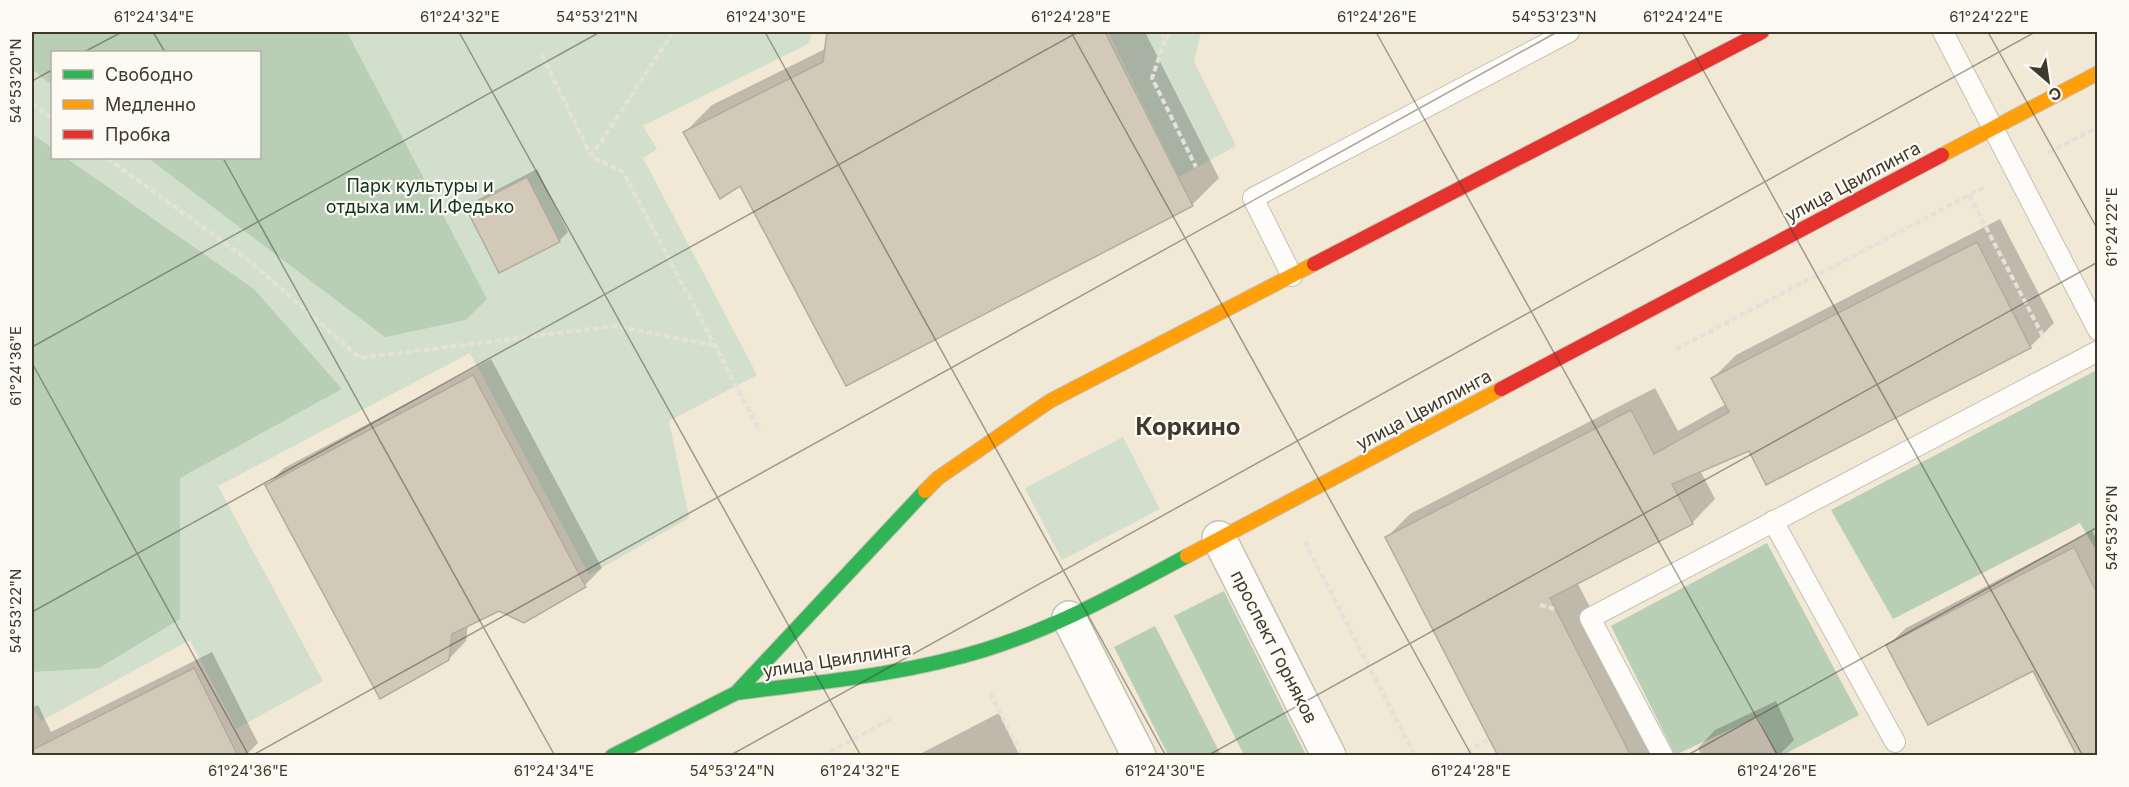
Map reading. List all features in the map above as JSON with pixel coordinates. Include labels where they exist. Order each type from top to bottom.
[{"type":"street","name":"улица Цвиллинга","points":[[736,693],[938,478],[1050,401],[1762,32]]},
{"type":"street","name":"улица Цвиллинга","points":[[612,756],[736,693],[890,673],[984,650],[1070,618],[2097,73]]},
{"type":"street","name":"проспект Горняков","points":[[1219,538],[1329,756]]},
{"type":"street","points":[[1070,618],[1139,756]]},
{"type":"lane","points":[[1292,276],[1253,198],[1569,32]]},
{"type":"lane","points":[[1943,32],[2097,330]]},
{"type":"lane","points":[[1663,756],[1590,618],[2097,351]]},
{"type":"lane","points":[[1773,521],[1895,742]]},
{"type":"path","points":[[591,157],[673,32]]},
{"type":"path","points":[[1161,32],[1166,40]]},
{"type":"path","points":[[1171,32],[1152,78],[1196,167]]},
{"type":"path","points":[[542,55],[591,157],[623,172],[712,345],[760,431]]},
{"type":"path","points":[[32,103],[51,117]]},
{"type":"path","points":[[1674,350],[2097,127]]},
{"type":"path","points":[[108,159],[247,259],[360,358],[615,326],[712,345]]},
{"type":"path","points":[[1969,195],[2061,370]]},
{"type":"path","points":[[1316,538],[1306,544],[1415,756]]},
{"type":"path","points":[[988,689],[1022,756]]},
{"type":"path","points":[[1459,756],[1490,739]]},
{"type":"green space","name":"Парк культуры и отдыха им. И.Федько","points":[[32,32],[813,32],[808,44],[643,126],[657,149],[643,158],[757,375],[669,421],[689,518],[589,575],[470,353],[218,486],[323,681],[236,729],[190,640],[41,721],[32,706]]},
{"type":"green space","points":[[32,32],[347,32],[487,299],[466,320],[385,337],[149,159],[261,159],[261,51],[51,51],[51,84],[32,69]]},
{"type":"green space","points":[[1108,32],[1201,32],[1194,62],[1236,146],[1179,177]]},
{"type":"green space","points":[[32,134],[51,147],[51,159],[67,159],[254,289],[342,389],[180,478],[180,619],[99,668],[32,672]]},
{"type":"green space","points":[[2097,370],[2097,552],[2080,523],[1893,619],[1831,510]]},
{"type":"green space","points":[[1123,437],[1160,509],[1062,560],[1025,488]]},
{"type":"green space","points":[[1767,543],[1859,715],[1783,755],[1776,755],[1758,717],[1675,755],[1611,626]]},
{"type":"green space","points":[[1224,591],[1306,755],[1244,755],[1174,616]]},
{"type":"green space","points":[[1155,626],[1221,755],[1168,755],[1114,647]]},
{"type":"building","points":[[827,32],[1105,32],[1193,206],[846,386],[740,186],[720,199],[683,132],[823,62]]},
{"type":"building","points":[[527,177],[560,242],[499,273],[466,208]]},
{"type":"building","points":[[1977,242],[2031,348],[1766,485],[1749,451],[1672,484],[1693,524],[1550,598],[1631,756],[1498,756],[1385,537],[1631,410],[1654,454],[1729,412],[1711,378]]},
{"type":"building","points":[[473,375],[586,587],[524,623],[499,611],[452,634],[449,660],[380,699],[265,485]]},
{"type":"building","points":[[2074,547],[2097,593],[2097,756],[2077,756],[2033,671],[1928,725],[1886,645]]},
{"type":"building","points":[[194,668],[238,756],[32,756],[32,750]]},
{"type":"traffic: fast","points":[[612,756],[736,693],[925,491]]},
{"type":"traffic: fast","points":[[736,693],[892,672],[984,650],[1062,620],[1187,556]]},
{"type":"traffic: slow","points":[[1942,155],[2098,73]]},
{"type":"traffic: slow","points":[[925,491],[938,478],[1050,401],[1314,264]]},
{"type":"traffic: slow","points":[[1187,556],[1501,389]]},
{"type":"traffic: jam","points":[[1314,264],[1762,32]]},
{"type":"traffic: jam","points":[[1501,389],[1942,155]]},
{"type":"district","name":"Коркино","points":[[1188,427]]}]
